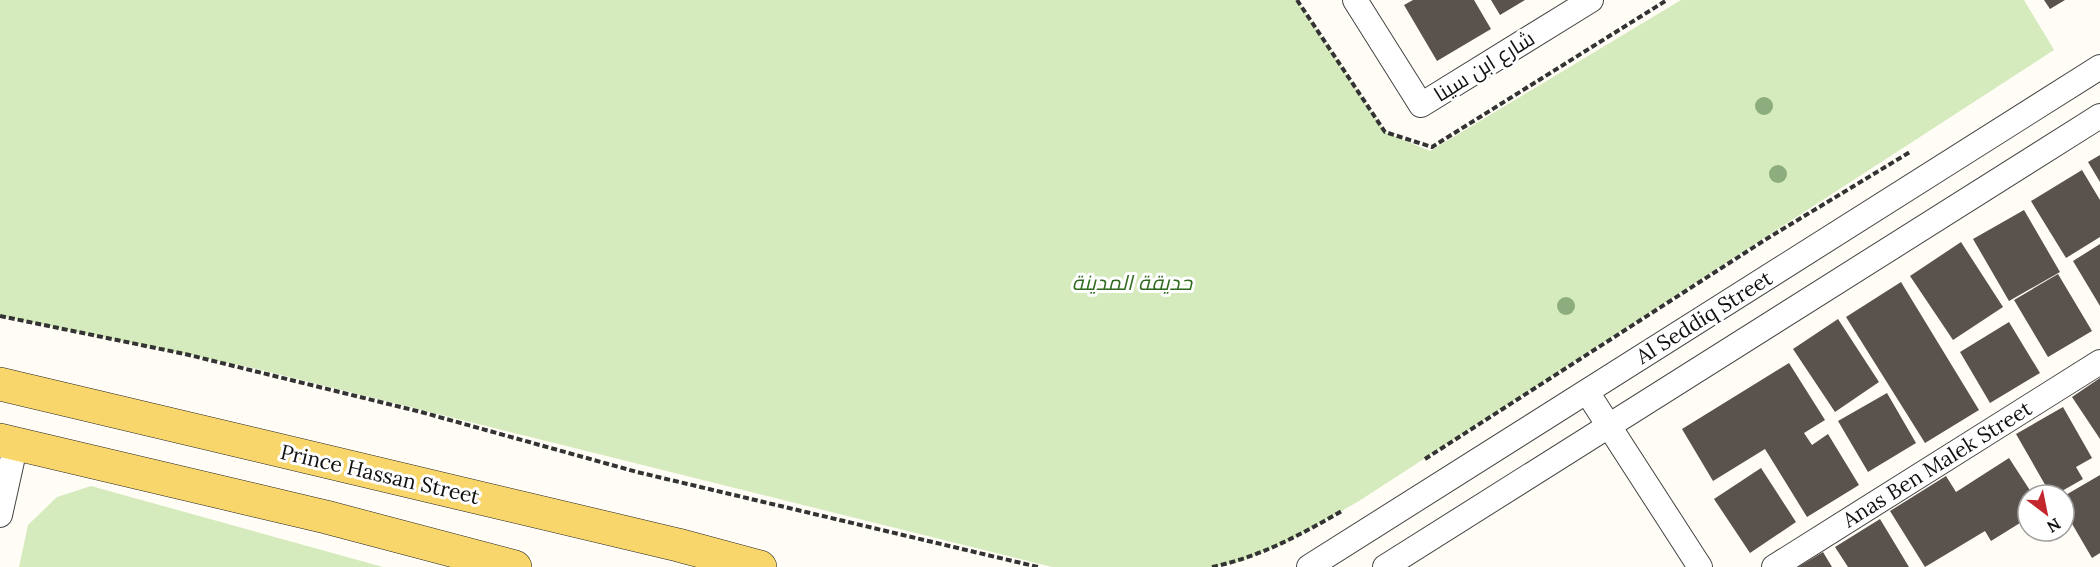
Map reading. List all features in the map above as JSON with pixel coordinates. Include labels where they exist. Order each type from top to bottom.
[{"type":"main road","name":"Prince Hassan Street","points":[[0,384],[678,544],[760,567]]},
{"type":"main road","points":[[8,441],[326,518],[515,567]]},
{"type":"street","name":"شارع ابن سينا","points":[[1355,0],[1421,105],[1591,0]]},
{"type":"street","name":"Al Seddiq Street","points":[[1309,567],[2100,67]]},
{"type":"street","name":"Al Seddiq Street","points":[[1385,567],[2100,116]]},
{"type":"street","name":"Anas Ben Malek Street","points":[[1774,567],[2100,362]]},
{"type":"street","points":[[1587,392],[1700,567]]},
{"type":"street","points":[[0,515],[8,441]]},
{"type":"path","points":[[1417,464],[1768,238],[1913,150]]},
{"type":"path","points":[[0,316],[185,354],[421,412],[638,472],[1038,567]]},
{"type":"path","points":[[1212,567],[1239,562],[1287,542],[1349,507]]},
{"type":"green space","name":"حديقة المدينة","points":[[0,0],[1297,0],[1385,132],[1430,151],[1681,0],[2024,0],[2054,50],[1359,501],[1287,542],[1239,562],[1212,567],[1052,567],[253,368],[0,316]]},
{"type":"green space","points":[[91,486],[383,567],[19,567],[28,525],[57,497]]},
{"type":"building","points":[[1413,0],[1474,0],[1491,29],[1437,61],[1404,5]]},
{"type":"building","points":[[1491,0],[1525,0],[1500,15]]},
{"type":"building","points":[[2044,0],[2065,0],[2050,9]]},
{"type":"building","points":[[2100,155],[2100,182],[2088,162]]},
{"type":"building","points":[[2082,170],[2100,200],[2100,237],[2066,258],[2031,201]]},
{"type":"building","points":[[2024,210],[2060,272],[2009,301],[1973,239]]},
{"type":"building","points":[[1961,242],[2003,307],[1953,340],[1910,276]]},
{"type":"building","points":[[2100,244],[2100,306],[2073,261]]},
{"type":"building","points":[[2058,274],[2092,331],[2048,357],[2014,300]]},
{"type":"building","points":[[1901,282],[1979,410],[1925,443],[1846,317]]},
{"type":"building","points":[[1838,319],[1879,382],[1835,412],[1793,349]]},
{"type":"building","points":[[2009,322],[2040,373],[1990,403],[1960,352]]},
{"type":"building","points":[[1789,363],[1825,420],[1804,433],[1812,445],[1828,434],[1859,485],[1807,517],[1765,449],[1713,481],[1682,429]]},
{"type":"building","points":[[2100,378],[2100,439],[2072,397]]},
{"type":"building","points":[[1887,393],[1916,443],[1868,472],[1838,421]]},
{"type":"building","points":[[2063,407],[2092,458],[2076,467],[2083,479],[2076,483],[2044,483],[2016,434]]},
{"type":"building","points":[[2009,458],[2025,483],[2016,483],[2016,525],[1991,541],[1985,531],[1925,567],[1890,511],[1946,476],[1956,492]]},
{"type":"building","points":[[1761,468],[1796,522],[1750,553],[1714,499]]},
{"type":"building","points":[[2100,475],[2100,553],[2092,558],[2076,531],[2076,489]]},
{"type":"building","points":[[1880,519],[1909,567],[1848,567],[1835,547]]},
{"type":"building","points":[[1823,552],[1832,567],[1798,567]]}]
